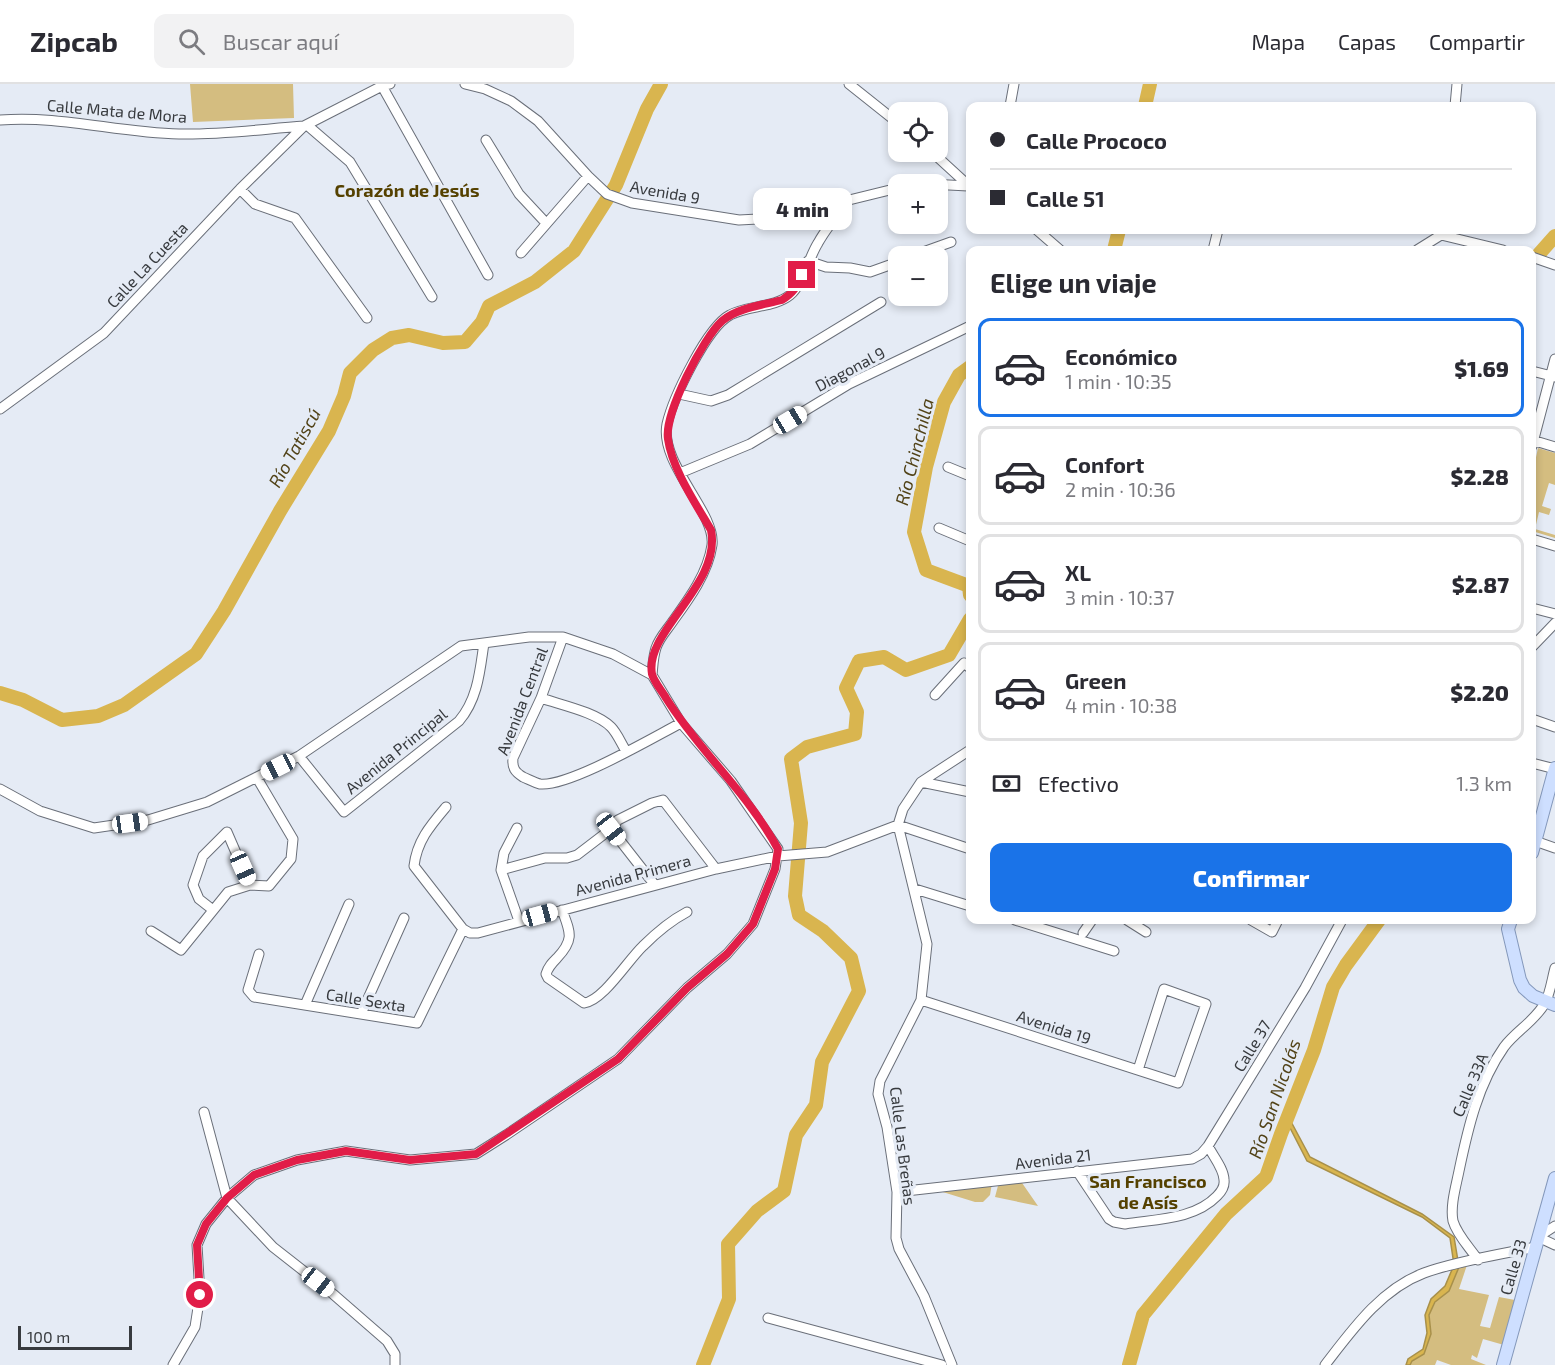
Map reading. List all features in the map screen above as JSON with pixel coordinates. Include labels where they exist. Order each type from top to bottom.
[{"type":"main road","points":[[1536,836],[1555,768]]},
{"type":"main road","points":[[1507,924],[1520,980],[1524,988],[1533,996],[1550,1004]]},
{"type":"main road","name":"Calle 33","points":[[1503,1365],[1555,1178]]},
{"type":"street","name":"Avenida 9","points":[[465,84],[484,89],[511,101],[538,121],[607,194],[622,200],[739,220],[758,219],[888,190]]},
{"type":"street","points":[[849,84],[888,115]]},
{"type":"street","points":[[1011,102],[1014,84]]},
{"type":"street","points":[[1455,102],[1457,84]]},
{"type":"street","points":[[432,297],[350,162],[305,126],[386,85],[488,275]]},
{"type":"street","name":"Calle Mata de Mora","points":[[0,120],[44,119],[179,134],[305,126]]},
{"type":"street","name":"Calle La Cuesta","points":[[0,409],[104,333],[240,189],[305,126]]},
{"type":"street","points":[[486,140],[519,194],[546,223]]},
{"type":"street","points":[[944,162],[966,181]]},
{"type":"street","points":[[521,253],[588,176]]},
{"type":"street","points":[[948,184],[966,184]]},
{"type":"street","points":[[240,189],[255,204],[295,218],[367,318]]},
{"type":"street","points":[[652,675],[656,647],[705,571],[712,548],[711,530],[671,453],[667,424],[679,394],[699,352],[722,321],[731,314],[782,300],[796,289],[818,242],[846,201]]},
{"type":"street","points":[[1042,234],[1055,246]]},
{"type":"street","points":[[1423,246],[1439,234]]},
{"type":"street","points":[[1449,234],[1489,246]]},
{"type":"street","points":[[942,246],[951,243]]},
{"type":"street","points":[[1536,259],[1555,265]]},
{"type":"street","points":[[808,261],[826,267],[870,272],[888,265]]},
{"type":"street","points":[[679,394],[711,401],[728,395],[881,302]]},
{"type":"street","name":"Diagonal 9","points":[[680,473],[750,444],[849,384],[966,328]]},
{"type":"street","points":[[1536,430],[1553,377],[1555,359]]},
{"type":"street","points":[[1536,372],[1553,377]]},
{"type":"street","points":[[1536,443],[1555,447]]},
{"type":"street","points":[[948,467],[966,474]]},
{"type":"street","points":[[939,528],[966,539]]},
{"type":"street","points":[[1536,540],[1555,546]]},
{"type":"street","points":[[1536,609],[1555,614]]},
{"type":"street","points":[[1536,643],[1555,623]]},
{"type":"street","points":[[0,789],[40,811],[94,828],[148,820],[197,805],[299,756],[461,646],[530,637],[563,637],[613,654],[652,675],[681,723],[737,790],[778,849],[769,889],[753,924],[727,954],[687,988],[618,1059],[476,1154],[410,1160],[346,1151],[297,1160],[254,1175],[227,1198],[206,1224],[197,1245],[200,1295],[195,1327],[173,1365]]},
{"type":"street","name":"Avenida Central","points":[[563,637],[541,698],[513,758],[512,765],[515,772],[539,784],[562,782],[681,723]]},
{"type":"street","name":"Avenida Principal","points":[[299,756],[344,812],[459,721],[466,712],[477,686],[484,643]]},
{"type":"street","points":[[935,695],[966,667]]},
{"type":"street","points":[[541,698],[606,723],[613,729],[626,751]]},
{"type":"street","points":[[1536,720],[1555,727]]},
{"type":"street","points":[[966,753],[921,782],[903,808],[898,825],[966,848]]},
{"type":"street","points":[[1536,764],[1555,768]]},
{"type":"street","points":[[151,931],[180,950],[228,892],[250,885],[269,886],[291,859],[293,838],[257,778]]},
{"type":"street","points":[[921,782],[966,791]]},
{"type":"street","points":[[501,870],[545,858],[567,858],[577,855],[611,829],[618,820],[663,800],[716,869]]},
{"type":"street","points":[[446,807],[421,838],[414,866],[463,929]]},
{"type":"street","name":"Avenida Primera","points":[[463,929],[470,933],[478,933],[716,869],[778,856],[827,852],[898,825]]},
{"type":"street","name":"Calle Las Breñas","points":[[898,825],[927,944],[921,1000],[880,1081],[878,1094],[887,1127],[897,1192],[896,1238],[899,1249],[924,1296],[952,1365]]},
{"type":"street","points":[[517,828],[504,853],[501,870],[519,921]]},
{"type":"street","points":[[611,829],[654,884]]},
{"type":"street","points":[[213,910],[199,899],[193,885],[203,856],[227,832],[250,885]]},
{"type":"street","points":[[1536,847],[1555,848]]},
{"type":"street","points":[[915,889],[966,905]]},
{"type":"street","points":[[304,1005],[350,904]]},
{"type":"street","points":[[562,910],[570,932],[570,941],[566,949],[547,968],[546,974],[548,978],[584,1003],[595,999],[641,947],[671,921],[687,912]]},
{"type":"street","points":[[361,1014],[404,918]]},
{"type":"street","points":[[1028,924],[1114,951]]},
{"type":"street","points":[[1083,933],[1089,924]]},
{"type":"street","points":[[1133,924],[1146,932]]},
{"type":"street","points":[[1258,924],[1272,932],[1276,924]]},
{"type":"street","name":"Calle 37","points":[[1208,1146],[1305,988],[1340,924]]},
{"type":"street","name":"Calle Sexta","points":[[259,954],[248,990],[254,997],[417,1023],[463,929]]},
{"type":"street","name":"Calle 33A","points":[[1478,1260],[1460,1234],[1453,1217],[1456,1183],[1470,1119],[1487,1077],[1503,1048],[1516,1031],[1550,1004],[1555,968]]},
{"type":"street","name":"Avenida 19","points":[[921,1000],[1178,1083],[1206,1004],[1164,989],[1138,1070]]},
{"type":"street","points":[[204,1113],[227,1198],[273,1247],[333,1294],[387,1341],[395,1354],[395,1365]]},
{"type":"street","points":[[1077,1171],[1109,1219],[1114,1222],[1125,1224],[1193,1213],[1205,1207],[1223,1188],[1225,1180],[1208,1146]]},
{"type":"street","name":"Avenida 21","points":[[897,1192],[1191,1159],[1201,1154],[1208,1146]]},
{"type":"street","points":[[1325,1365],[1373,1307],[1406,1282],[1424,1273],[1537,1242],[1555,1226]]},
{"type":"street","points":[[1537,1242],[1555,1245]]},
{"type":"street","points":[[768,1318],[942,1365]]},
{"type":"shaded area","points":[[190,84],[293,84],[294,118],[193,122]]},
{"type":"shaded area","points":[[1538,448],[1555,453],[1555,485],[1549,483],[1542,506],[1551,509],[1549,515],[1539,512],[1536,525]]},
{"type":"shaded area","points":[[1536,529],[1555,535],[1555,538],[1536,532]]},
{"type":"shaded area","points":[[1288,1116],[1310,1157],[1422,1214],[1454,1237],[1459,1267],[1449,1291],[1435,1302],[1429,1315],[1431,1334],[1424,1354],[1412,1361],[1410,1365],[1406,1365],[1408,1359],[1423,1349],[1427,1333],[1425,1315],[1431,1299],[1445,1286],[1454,1265],[1450,1238],[1422,1217],[1307,1161],[1286,1120]]},
{"type":"shaded area","points":[[1020,1180],[1038,1206],[995,1197],[999,1182]]},
{"type":"shaded area","points":[[992,1183],[990,1195],[983,1202],[975,1202],[933,1189]]},
{"type":"shaded area","points":[[1467,1265],[1459,1289],[1489,1295],[1480,1326],[1490,1328],[1499,1297],[1515,1300],[1504,1345],[1483,1339],[1477,1358],[1472,1355],[1471,1359],[1486,1365],[1451,1365],[1437,1360],[1435,1365],[1410,1365],[1412,1361],[1424,1354],[1431,1334],[1429,1315],[1436,1301],[1449,1291],[1459,1267]]},
{"type":"waterway","name":"Río Tatiscú","points":[[0,693],[23,700],[62,720],[98,716],[124,705],[196,654],[224,611],[280,511],[329,431],[344,396],[350,373],[373,350],[392,338],[409,335],[443,343],[465,342],[482,322],[489,306],[535,282],[574,251],[616,185],[647,109],[661,84]]},
{"type":"waterway","name":"Río Chinchilla","points":[[1146,102],[1150,84]]},
{"type":"waterway","name":"Río Chinchilla","points":[[1115,246],[1118,234]]},
{"type":"waterway","name":"Río San Nicolás","points":[[1539,254],[1555,236]]},
{"type":"waterway","name":"Río Chinchilla","points":[[966,370],[959,375],[944,402],[926,467],[914,532],[926,570],[966,585]]},
{"type":"waterway","name":"Río Chinchilla","points":[[703,1365],[729,1299],[728,1244],[757,1211],[784,1191],[796,1135],[816,1105],[822,1062],[859,991],[851,958],[823,931],[799,915],[795,896],[801,823],[791,759],[807,747],[855,734],[857,712],[846,688],[859,661],[884,657],[906,670],[949,655],[966,626]]},
{"type":"waterway","name":"Río San Nicolás","points":[[1129,1365],[1143,1315],[1226,1214],[1266,1177],[1314,1050],[1333,987],[1376,924]]},
{"type":"district","name":"Corazón de Jesús","points":[[407,191]]},
{"type":"district","name":"San Francisco de Asís","points":[[1148,1192]]},
{"type":"route","points":[[200,1295],[197,1245],[206,1224],[227,1198],[254,1175],[297,1160],[346,1151],[410,1160],[476,1154],[618,1059],[687,988],[727,954],[753,924],[769,889],[778,849],[730,781],[681,723],[652,675],[656,647],[705,571],[712,548],[711,530],[671,453],[667,424],[699,352],[711,333],[731,314],[789,296],[796,289],[802,275]]}]
